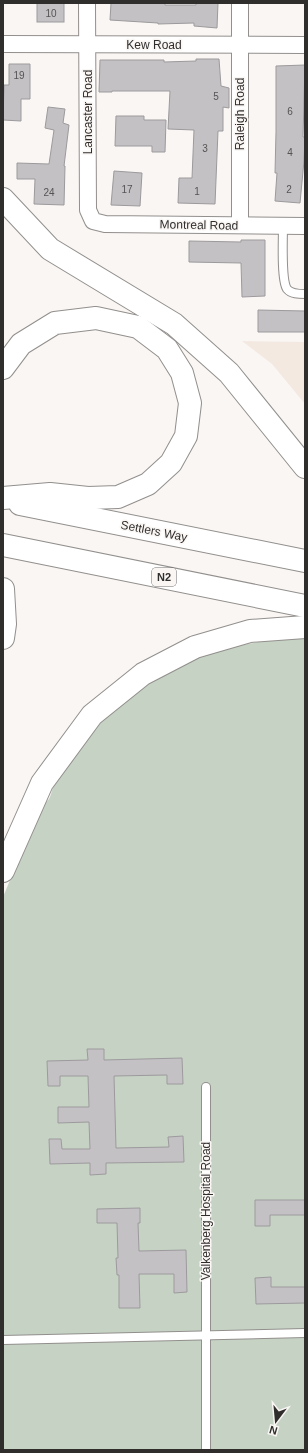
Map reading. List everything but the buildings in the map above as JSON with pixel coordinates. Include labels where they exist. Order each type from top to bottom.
[{"type":"highway","points":[[3,199],[50,249],[174,324],[229,373],[305,467]]},
{"type":"highway","points":[[3,368],[21,344],[56,323],[96,318],[138,327],[167,349],[182,373],[190,403],[186,436],[172,462],[148,484],[118,497],[88,498],[50,494],[3,499]]},
{"type":"highway","name":"Settlers Way","points":[[3,499],[305,561]]},
{"type":"highway","name":"N2","points":[[10,547],[305,606]]},
{"type":"highway","points":[[3,589],[5,624],[3,638]]},
{"type":"highway","points":[[3,871],[42,783],[92,714],[143,674],[195,647],[250,631],[305,627]]},
{"type":"street","name":"Lancaster Road","points":[[87,3],[88,210],[93,221]]},
{"type":"street","name":"Raleigh Road","points":[[240,3],[240,226]]},
{"type":"street","name":"Kew Road","points":[[3,44],[305,45]]},
{"type":"street","name":"Montreal Road","points":[[93,221],[105,224],[305,226]]},
{"type":"lane","points":[[283,226],[284,280],[287,289],[292,292],[305,294]]},
{"type":"lane","name":"Valkenberg Hospital Road","points":[[206,1087],[206,1450]]},
{"type":"lane","points":[[3,1340],[305,1333]]},
{"type":"shaded area","points":[[242,341],[305,342],[305,404],[272,364]]},
{"type":"green space","points":[[305,637],[305,1450],[3,1450],[3,897],[32,828],[43,806],[49,799],[53,787],[61,772],[86,736],[103,718],[145,685],[176,667],[192,660],[231,647],[256,642]]}]
